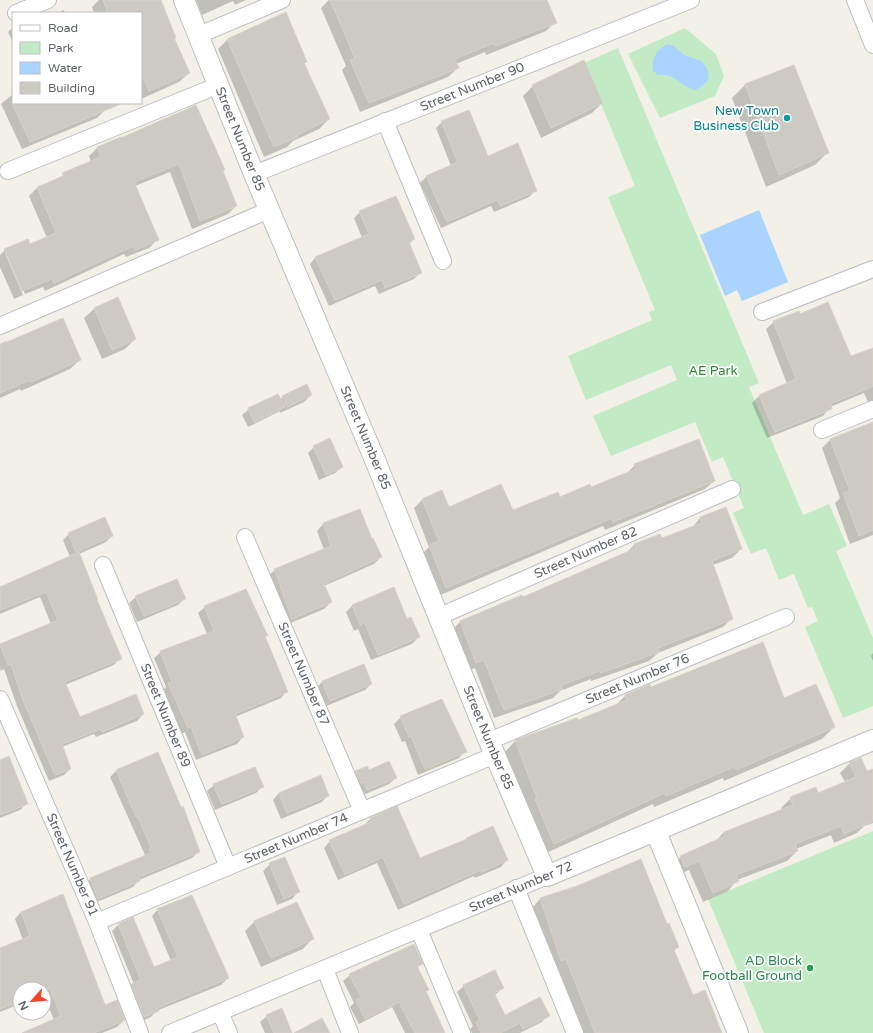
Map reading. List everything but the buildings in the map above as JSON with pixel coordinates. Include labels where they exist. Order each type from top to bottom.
[{"type":"street","points":[[18,12],[48,0]]},
{"type":"street","name":"Street Number 85","points":[[184,0],[254,174],[440,616],[492,748],[547,876]]},
{"type":"street","points":[[199,35],[282,0]]},
{"type":"street","name":"Street Number 90","points":[[254,174],[691,0]]},
{"type":"street","points":[[855,0],[873,45]]},
{"type":"street","points":[[8,170],[219,85]]},
{"type":"street","points":[[386,121],[443,261]]},
{"type":"street","points":[[0,326],[270,210]]},
{"type":"street","points":[[762,312],[873,269]]},
{"type":"street","points":[[822,430],[873,409]]},
{"type":"street","name":"Street Number 82","points":[[440,616],[732,489]]},
{"type":"street","name":"Street Number 87","points":[[245,537],[362,811]]},
{"type":"street","name":"Street Number 89","points":[[103,565],[228,867]]},
{"type":"street","name":"Street Number 76","points":[[492,748],[786,617]]},
{"type":"street","name":"Street Number 91","points":[[0,699],[97,922],[140,1033]]},
{"type":"street","name":"Street Number 72","points":[[170,1033],[419,930],[516,888],[656,832],[873,740]]},
{"type":"street","name":"Street Number 74","points":[[97,922],[362,811],[492,748]]},
{"type":"street","points":[[656,832],[738,1033]]},
{"type":"street","points":[[516,888],[575,1033]]},
{"type":"street","points":[[419,930],[462,1033]]},
{"type":"street","points":[[325,969],[350,1033]]},
{"type":"street","points":[[220,1012],[230,1033]]},
{"type":"green space","points":[[685,28],[716,54],[724,76],[715,96],[660,118],[628,54]]},
{"type":"green space","name":"AE Park","points":[[618,48],[759,383],[749,387],[803,515],[829,504],[847,546],[836,551],[873,638],[873,706],[843,718],[805,627],[818,621],[812,607],[808,608],[794,574],[779,580],[766,548],[751,554],[733,513],[744,508],[723,457],[712,462],[695,422],[611,456],[593,416],[677,380],[671,365],[586,400],[568,356],[652,320],[649,312],[655,310],[608,197],[635,186],[584,63]]},
{"type":"green space","name":"AD Block Football Ground","points":[[873,831],[873,1033],[764,1033],[708,899]]},
{"type":"water","points":[[668,44],[674,46],[684,55],[702,61],[706,66],[709,75],[709,78],[704,84],[695,90],[685,86],[669,76],[658,75],[653,71],[653,62],[656,54],[660,49]]},
{"type":"water","points":[[759,210],[788,282],[742,301],[737,290],[725,296],[700,235]]},
{"type":"place","name":"New Town Business Club","points":[[787,118]]},
{"type":"place","name":"AD Block Football Ground","points":[[810,968]]}]
